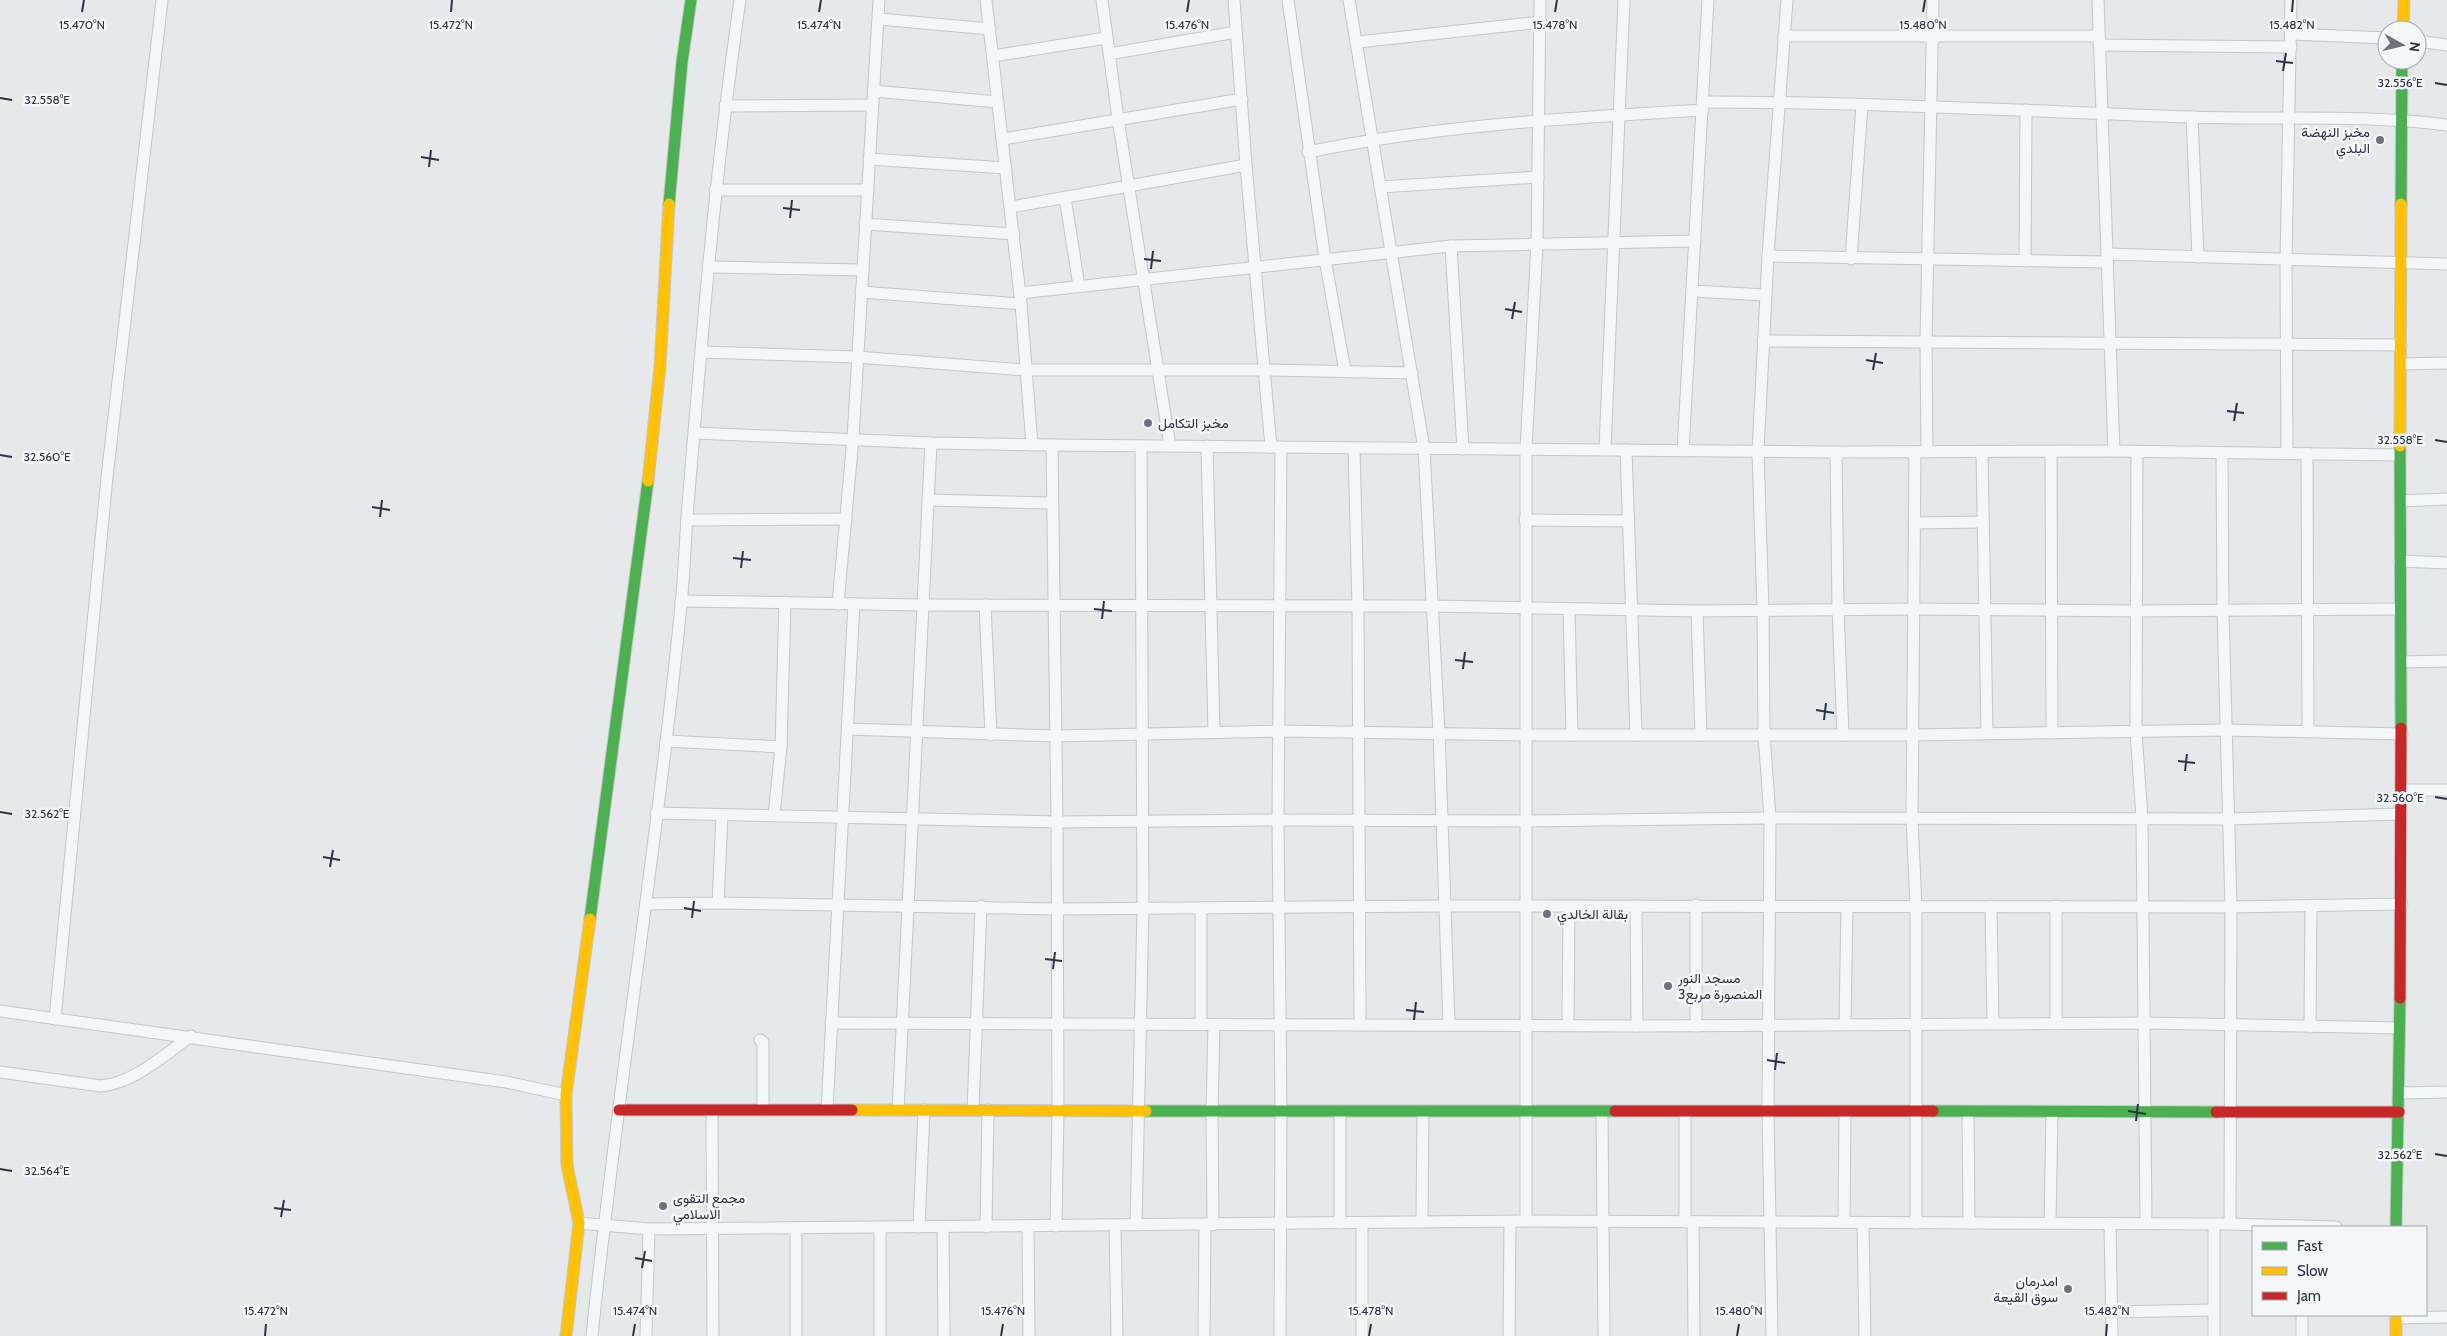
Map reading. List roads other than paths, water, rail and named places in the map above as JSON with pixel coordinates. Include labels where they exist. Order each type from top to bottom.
[{"type":"street","points":[[55,1019],[107,477],[162,0]]},
{"type":"street","points":[[566,1336],[579,1224],[567,1165],[566,1095],[642,540],[660,367],[669,203],[682,62],[691,0]]},
{"type":"street","points":[[592,1336],[604,1225],[646,904],[682,601],[708,267],[724,106],[740,0]]},
{"type":"street","points":[[838,604],[853,438],[879,0]]},
{"type":"street","points":[[986,0],[1021,299],[1032,445]]},
{"type":"street","points":[[1102,0],[1108,54],[1170,446]]},
{"type":"street","points":[[1234,0],[1255,268],[1265,370],[1276,447],[1280,731],[1278,820],[1281,1112],[1280,1336]]},
{"type":"street","points":[[1288,0],[1324,258],[1345,371]]},
{"type":"street","points":[[1349,0],[1358,42],[1372,139],[1424,449],[1440,732],[1449,1025]]},
{"type":"street","points":[[1526,1222],[1525,520],[1526,449],[1537,244],[1540,0]]},
{"type":"street","points":[[1605,449],[1614,243],[1617,115],[1624,0]]},
{"type":"street","points":[[1683,450],[1708,0]]},
{"type":"street","points":[[1772,1336],[1768,1112],[1770,818],[1764,734],[1764,610],[1758,451],[1765,295],[1787,0]]},
{"type":"street","points":[[1927,452],[1926,342],[1933,0]]},
{"type":"street","points":[[2098,0],[2114,451]]},
{"type":"street","points":[[2287,452],[2286,261],[2291,0]]},
{"type":"street","points":[[2403,20],[2404,0]]},
{"type":"street","points":[[878,19],[990,29]]},
{"type":"street","points":[[1358,42],[1541,22]]},
{"type":"street","points":[[1108,54],[1236,32]]},
{"type":"street","points":[[2291,34],[2377,38]]},
{"type":"street","points":[[1784,36],[2099,40],[2291,47]]},
{"type":"street","points":[[993,56],[1106,38]]},
{"type":"street","points":[[2427,42],[2447,45]]},
{"type":"street","points":[[2396,1226],[2400,1093],[2399,1028],[2402,904],[2400,455],[2402,364],[2400,263],[2402,70]]},
{"type":"street","points":[[873,91],[998,102]]},
{"type":"street","points":[[1003,138],[1242,99]]},
{"type":"street","points":[[1308,152],[1372,139],[1538,119],[1617,115],[1703,106],[1778,102],[1932,106],[2192,117],[2402,119],[2447,125]]},
{"type":"street","points":[[724,106],[873,105]]},
{"type":"street","points":[[1851,260],[1862,105]]},
{"type":"street","points":[[2025,261],[2026,110]]},
{"type":"street","points":[[2192,117],[2198,257]]},
{"type":"street","points":[[870,159],[1006,168]]},
{"type":"street","points":[[1011,207],[1246,165]]},
{"type":"street","points":[[1380,187],[1538,177]]},
{"type":"street","points":[[716,190],[868,190]]},
{"type":"street","points":[[1065,197],[1080,286]]},
{"type":"street","points":[[865,224],[1014,234]]},
{"type":"street","points":[[861,292],[1021,299],[1080,286],[1255,268],[1324,258],[1451,246],[1695,241]]},
{"type":"street","points":[[1451,246],[1463,448]]},
{"type":"street","points":[[1768,256],[1851,260],[2025,261],[2198,257],[2286,261],[2447,264]]},
{"type":"street","points":[[708,267],[864,270]]},
{"type":"street","points":[[1693,290],[1765,295]]},
{"type":"street","points":[[1763,341],[2110,342],[2287,346],[2401,345]]},
{"type":"street","points":[[702,352],[857,357],[1025,370],[1265,370],[1412,373]]},
{"type":"street","points":[[2402,364],[2447,363]]},
{"type":"street","points":[[695,433],[853,438],[931,443],[1032,445],[1836,452],[2114,451],[2222,454],[2287,452],[2400,455]]},
{"type":"street","points":[[898,1110],[931,443]]},
{"type":"street","points":[[1052,445],[1057,822],[1058,1110],[1056,1226]]},
{"type":"street","points":[[1136,1225],[1143,908],[1141,820],[1141,446]]},
{"type":"street","points":[[1207,446],[1214,732]]},
{"type":"street","points":[[1354,448],[1358,606],[1360,1025]]},
{"type":"street","points":[[1626,450],[1636,735]]},
{"type":"street","points":[[1836,452],[1838,609],[1843,735]]},
{"type":"street","points":[[1915,452],[1912,819],[1916,906],[1914,1112],[1916,1223]]},
{"type":"street","points":[[1982,452],[1987,733]]},
{"type":"street","points":[[2051,452],[2050,611],[2052,733]]},
{"type":"street","points":[[2137,452],[2136,732],[2142,818],[2141,906],[2147,1112],[2146,1224]]},
{"type":"street","points":[[2307,453],[2308,731]]},
{"type":"street","points":[[2222,454],[2223,611],[2231,907],[2229,1026],[2230,1224]]},
{"type":"street","points":[[2400,502],[2447,499]]},
{"type":"street","points":[[929,500],[1052,503]]},
{"type":"street","points":[[687,520],[846,519]]},
{"type":"street","points":[[1525,520],[1629,521]]},
{"type":"street","points":[[1914,523],[1982,522]]},
{"type":"street","points":[[2400,561],[2447,564]]},
{"type":"street","points":[[682,601],[923,606],[1432,606],[1525,610],[1632,611],[1913,608],[2050,611],[2400,609]]},
{"type":"street","points":[[774,815],[781,747],[785,602]]},
{"type":"street","points":[[827,1110],[854,604]]},
{"type":"street","points":[[985,605],[991,735]]},
{"type":"street","points":[[1569,610],[1572,735]]},
{"type":"street","points":[[1697,611],[1701,735]]},
{"type":"street","points":[[2402,662],[2447,661]]},
{"type":"street","points":[[848,729],[1056,736],[1280,731],[1440,732],[1525,735],[1913,735],[2226,730],[2402,734]]},
{"type":"street","points":[[666,741],[781,747]]},
{"type":"street","points":[[2400,790],[2447,790]]},
{"type":"street","points":[[656,813],[1057,822],[1141,820],[1525,821],[1770,818],[2230,819],[2401,814]]},
{"type":"street","points":[[718,903],[722,815]]},
{"type":"street","points":[[646,904],[837,904],[1057,909],[1696,905],[1769,907],[2231,907],[2402,904]]},
{"type":"street","points":[[1696,905],[1696,1026]]},
{"type":"street","points":[[973,1110],[978,1023],[981,906]]},
{"type":"street","points":[[1568,1026],[1569,906]]},
{"type":"street","points":[[1636,906],[1637,1026]]},
{"type":"street","points":[[1845,1024],[1847,906]]},
{"type":"street","points":[[1991,906],[1993,1023]]},
{"type":"street","points":[[2056,906],[2056,1024]]},
{"type":"street","points":[[2310,1027],[2311,906]]},
{"type":"street","points":[[1201,908],[1201,1024]]},
{"type":"street","points":[[0,1011],[190,1036],[506,1082],[566,1095]]},
{"type":"street","points":[[831,1023],[1696,1026],[2145,1022],[2229,1026],[2399,1028]]},
{"type":"street","points":[[1204,1336],[1214,1024]]},
{"type":"street","points":[[0,1072],[101,1086],[113,1085],[126,1080],[190,1036]]},
{"type":"street","points":[[760,1040],[763,1042],[762,1110]]},
{"type":"street","points":[[2400,1093],[2447,1092]]},
{"type":"street","points":[[619,1110],[1138,1110],[1281,1112],[2147,1112],[2230,1110],[2399,1112]]},
{"type":"street","points":[[712,1110],[714,1336]]},
{"type":"street","points":[[920,1227],[924,1110]]},
{"type":"street","points":[[986,1227],[988,1110]]},
{"type":"street","points":[[1340,1111],[1340,1224]]},
{"type":"street","points":[[1422,1222],[1423,1111]]},
{"type":"street","points":[[1602,1112],[1604,1336]]},
{"type":"street","points":[[1685,1112],[1694,1336]]},
{"type":"street","points":[[1844,1222],[1845,1112]]},
{"type":"street","points":[[1968,1112],[1969,1223]]},
{"type":"street","points":[[2050,1223],[2052,1112]]},
{"type":"street","points":[[579,1224],[649,1229],[1422,1222],[2110,1223],[2278,1226]]},
{"type":"street","points":[[1509,1336],[1510,1222]]},
{"type":"street","points":[[1862,1222],[1865,1336]]},
{"type":"street","points":[[1362,1223],[1362,1336]]},
{"type":"street","points":[[2110,1223],[2112,1336]]},
{"type":"street","points":[[2214,1224],[2214,1336]]},
{"type":"street","points":[[1115,1225],[1116,1336]]},
{"type":"street","points":[[1028,1226],[1029,1336]]},
{"type":"street","points":[[880,1227],[880,1336]]},
{"type":"street","points":[[943,1227],[944,1336]]},
{"type":"street","points":[[796,1228],[796,1336]]},
{"type":"street","points":[[646,1336],[649,1229]]},
{"type":"street","points":[[2111,1312],[2214,1310]]},
{"type":"street","points":[[2302,1316],[2302,1336]]},
{"type":"street","points":[[2396,1336],[2396,1316],[2447,1317]]},
{"type":"place","name":"مخبز النهضة البلدي","points":[[2380,140]]},
{"type":"place","name":"مخبز التكامل","points":[[1148,423]]},
{"type":"place","name":"بقالة الخالدي","points":[[1547,914]]},
{"type":"place","name":"مسجد النور المنصورة مربع3","points":[[1668,986]]},
{"type":"place","name":"مجمع التقوى الاسلامي","points":[[663,1206]]},
{"type":"place","name":"امدرمان سوق القيعة","points":[[2068,1289]]}]
